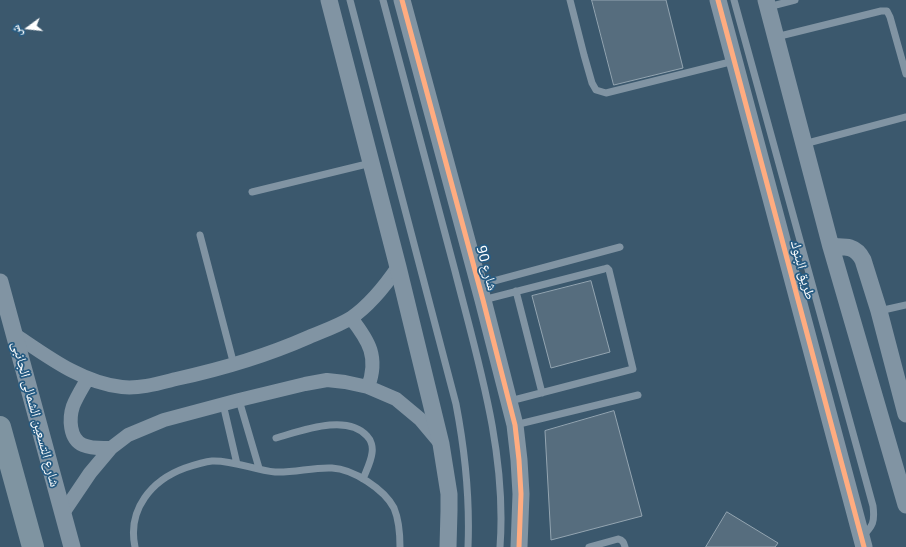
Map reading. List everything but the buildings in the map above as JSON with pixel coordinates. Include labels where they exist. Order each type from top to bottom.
[{"type":"main road","points":[[0,427],[33,547]]},
{"type":"street","points":[[328,0],[398,267],[442,444],[450,510],[448,547]]},
{"type":"street","name":"شارع 90","points":[[402,0],[510,401],[519,460],[521,494],[520,547]]},
{"type":"street","name":"طريق البنوك","points":[[718,0],[863,542]]},
{"type":"street","points":[[767,4],[831,247],[906,505]]},
{"type":"street","points":[[831,247],[848,246],[857,251],[860,255],[879,311],[906,414]]},
{"type":"street","points":[[14,334],[48,357],[88,378],[104,384],[124,388],[159,383],[234,365],[295,343],[351,318],[370,302],[398,267]]},
{"type":"street","name":"شارع التسعين الشمالى الجانبى","points":[[0,282],[72,547]]},
{"type":"street","points":[[351,318],[364,334],[370,346],[373,360],[373,374],[368,387]]},
{"type":"street","points":[[88,378],[74,405],[70,417],[71,428],[74,437],[81,444],[98,448],[111,448]]},
{"type":"street","points":[[63,513],[90,473],[111,448],[128,435],[164,420],[239,400],[326,380],[368,387],[396,399],[420,419],[442,444]]},
{"type":"lane","points":[[350,0],[456,404],[462,437],[469,503],[468,547]]},
{"type":"lane","points":[[383,0],[487,397],[498,467],[500,547]]},
{"type":"lane","points":[[570,0],[592,83],[596,90],[606,93],[734,61]]},
{"type":"lane","points":[[734,0],[873,506],[873,523],[863,542]]},
{"type":"lane","points":[[767,4],[795,0]]},
{"type":"lane","points":[[776,37],[881,11],[887,11],[906,74]]},
{"type":"lane","points":[[804,144],[906,117]]},
{"type":"lane","points":[[252,192],[371,163]]},
{"type":"lane","points":[[200,235],[234,365]]},
{"type":"lane","points":[[481,292],[620,247]]},
{"type":"lane","points":[[481,292],[516,291],[604,268],[609,270],[633,369],[510,401]]},
{"type":"lane","points":[[516,291],[542,393]]},
{"type":"lane","points":[[879,311],[906,305]]},
{"type":"lane","points":[[515,426],[638,395]]},
{"type":"lane","points":[[239,400],[259,468]]},
{"type":"lane","points":[[223,404],[237,464]]},
{"type":"lane","points":[[276,438],[332,425],[341,424],[355,427],[364,432],[370,438],[372,445],[372,453],[363,479]]},
{"type":"lane","points":[[135,547],[133,532],[134,520],[138,509],[151,489],[160,481],[176,472],[203,462],[212,461],[237,464],[274,472],[333,468],[349,472],[363,479],[382,493],[394,508],[399,530],[400,547]]},
{"type":"lane","points":[[589,547],[618,539],[623,542],[625,547]]},
{"type":"cycle path","points":[[402,0],[515,425],[521,494],[519,547]]},
{"type":"cycle path","points":[[718,0],[864,547]]}]
